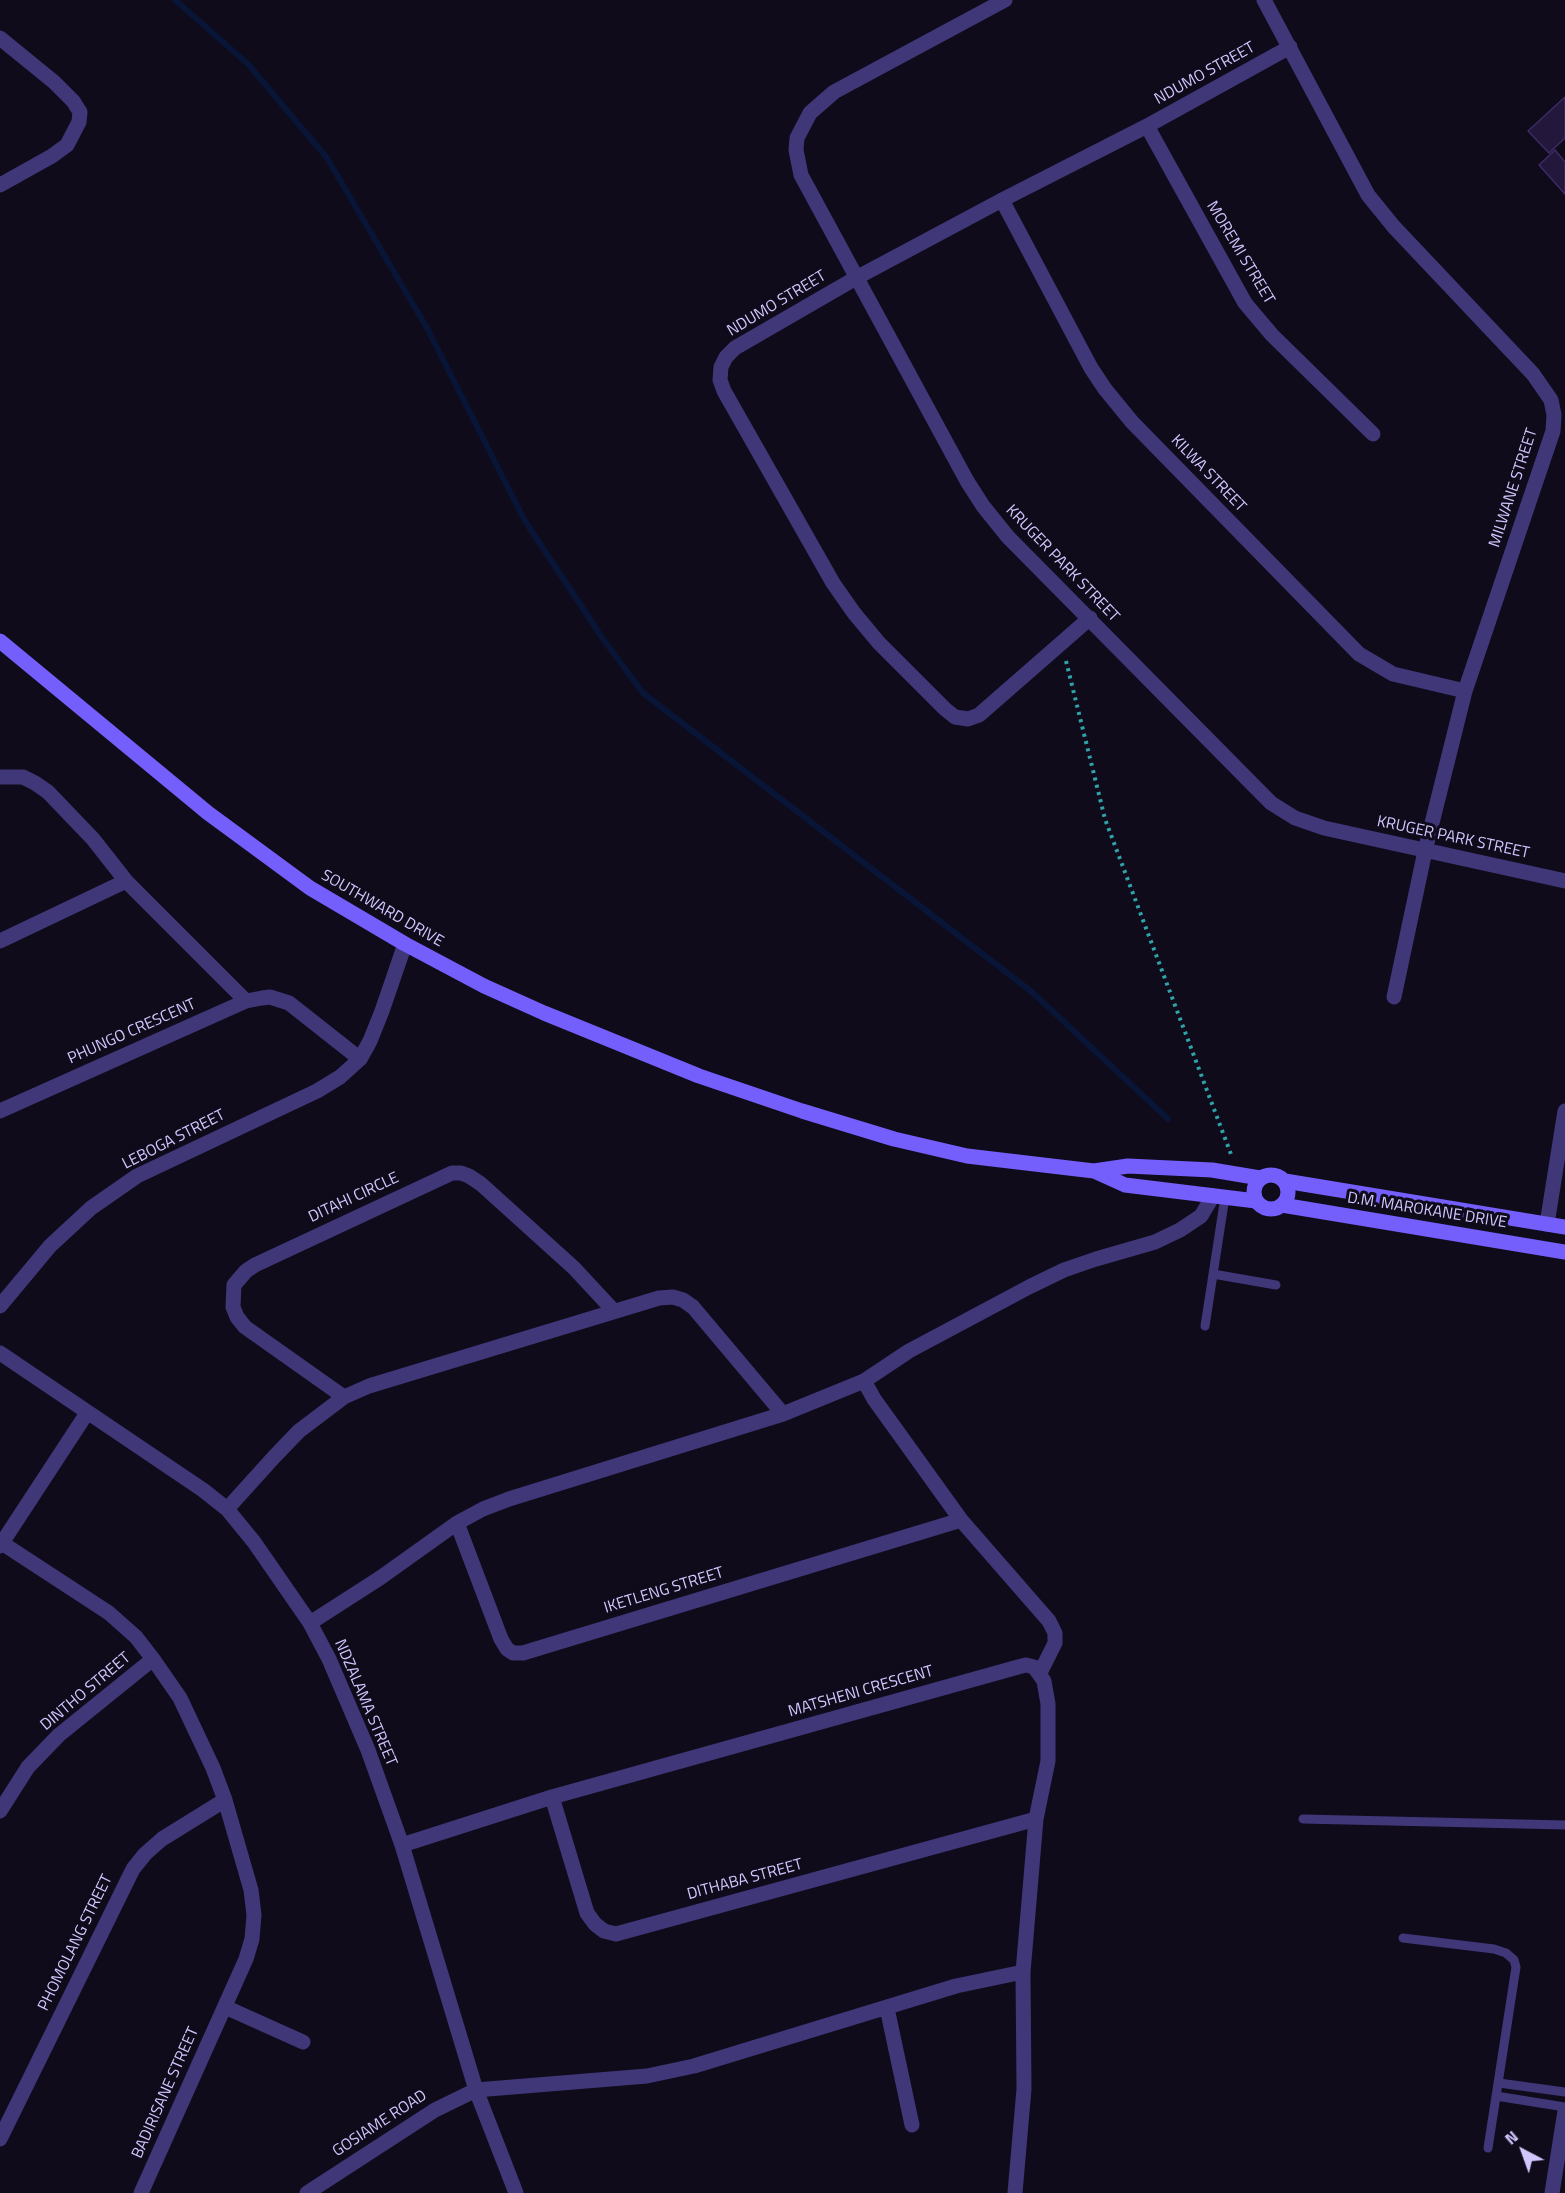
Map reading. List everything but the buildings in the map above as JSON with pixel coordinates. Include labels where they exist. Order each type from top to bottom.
[{"type":"main road","name":"SOUTHWARD DRIVE","points":[[0,641],[208,813],[261,853],[310,888],[405,944],[484,986],[607,1040],[699,1076],[802,1111]]},
{"type":"main road","name":"D.M. MAROKANE DRIVE","points":[[802,1111],[894,1139],[967,1156],[1094,1171],[1128,1166],[1180,1168],[1260,1178],[1272,1174],[1280,1176],[1285,1181],[1565,1227]]},
{"type":"main road","name":"D.M. MAROKANE DRIVE","points":[[1094,1171],[1125,1185],[1256,1201],[1267,1209],[1282,1205],[1565,1252]]},
{"type":"main road","points":[[1256,1201],[1253,1189],[1260,1178]]},
{"type":"main road","points":[[1282,1205],[1288,1193],[1285,1181]]},
{"type":"street","name":"KRUGER PARK STREET","points":[[1005,0],[834,92],[820,103],[801,127],[796,138],[801,175],[949,450],[983,506],[1008,537],[1271,803],[1295,818],[1314,825],[1565,881]]},
{"type":"street","name":"MILWANE STREET","points":[[1264,0],[1351,167],[1378,210],[1533,374],[1551,400],[1554,415],[1553,431],[1465,691],[1425,851],[1394,997]]},
{"type":"street","points":[[0,38],[54,82],[73,101],[80,112],[79,122],[67,145],[0,185]]},
{"type":"street","name":"NDUMO STREET","points":[[1090,618],[979,715],[968,719],[955,717],[879,643],[843,598],[724,392],[720,380],[721,367],[726,357],[735,348],[856,278],[1147,126],[1290,47]]},
{"type":"street","name":"MOREMI STREET","points":[[1147,126],[1245,303],[1272,334],[1373,434]]},
{"type":"street","name":"KILWA STREET","points":[[1002,200],[1091,368],[1132,422],[1359,654],[1393,674],[1465,691]]},
{"type":"street","points":[[0,777],[23,777],[48,792],[93,839],[126,881],[246,1001]]},
{"type":"street","points":[[0,941],[126,881]]},
{"type":"street","points":[[360,1059],[382,1011],[405,944]]},
{"type":"street","name":"PHUNGO CRESCENT","points":[[0,1111],[246,1001],[270,997],[280,999],[300,1011],[360,1059]]},
{"type":"street","name":"LEBOGA STREET","points":[[0,1306],[50,1246],[91,1208],[137,1176],[317,1090],[340,1077],[360,1059]]},
{"type":"street","points":[[1547,1224],[1565,1111]]},
{"type":"street","name":"DITAHI CIRCLE","points":[[344,1397],[245,1327],[233,1308],[234,1286],[246,1270],[255,1265],[452,1173],[470,1176],[481,1184],[574,1269],[614,1310]]},
{"type":"street","points":[[310,1623],[380,1578],[457,1523],[509,1499],[783,1414],[864,1381],[909,1351],[1064,1270],[1096,1258],[1155,1242],[1180,1230],[1201,1216],[1219,1196]]},
{"type":"street","points":[[227,1509],[299,1431],[344,1397],[369,1386],[659,1298],[672,1297],[683,1300],[702,1317],[783,1414]]},
{"type":"street","name":"NDZALAMA STREET","points":[[0,1353],[227,1509],[254,1542],[310,1623],[351,1707],[402,1845],[476,2090],[516,2193]]},
{"type":"street","points":[[864,1381],[874,1399],[961,1520],[1049,1621],[1055,1633],[1054,1643],[1040,1673],[1044,1681],[1048,1704],[1048,1761],[1036,1819],[1023,1972],[1024,2089],[1015,2193]]},
{"type":"street","points":[[1,1545],[87,1413]]},
{"type":"street","name":"IKETLENG STREET","points":[[457,1523],[501,1639],[507,1649],[513,1653],[523,1653],[961,1520]]},
{"type":"street","name":"BADIRISANE STREET","points":[[1,1545],[109,1613],[136,1637],[153,1659],[180,1698],[198,1734],[225,1800],[249,1880],[254,1915],[249,1949],[141,2193]]},
{"type":"street","name":"DINTHO STREET","points":[[0,1811],[28,1767],[59,1735],[153,1659]]},
{"type":"street","name":"MATSHENI CRESCENT","points":[[402,1845],[552,1797],[1018,1667],[1034,1667],[1040,1673]]},
{"type":"street","name":"DITHABA STREET","points":[[552,1797],[587,1913],[604,1931],[616,1934],[1036,1819]]},
{"type":"street","name":"PHOMOLANG STREET","points":[[0,2139],[133,1869],[162,1839],[225,1800]]},
{"type":"street","points":[[476,2090],[647,2076],[694,2066],[956,1986],[1023,1972]]},
{"type":"street","points":[[225,2007],[303,2042]]},
{"type":"street","points":[[887,2008],[912,2126]]},
{"type":"street","name":"GOSIAME ROAD","points":[[306,2193],[420,2119],[458,2097],[476,2090]]},
{"type":"street","points":[[1552,2193],[1565,2111]]},
{"type":"lane","points":[[1205,1326],[1213,1274],[1219,1196]]},
{"type":"lane","points":[[1213,1274],[1276,1285]]},
{"type":"lane","points":[[1303,1819],[1565,1825]]},
{"type":"lane","points":[[1403,1938],[1494,1949],[1506,1953],[1514,1960],[1516,1966],[1488,2148]]},
{"type":"lane","points":[[1499,2083],[1565,2092]]},
{"type":"lane","points":[[1496,2096],[1565,2107]]},
{"type":"path","points":[[1061,644],[1104,819],[1238,1174]]},
{"type":"waterway","points":[[175,0],[248,64],[327,158],[427,328],[525,521],[603,639],[643,693],[1032,992],[1168,1119]]}]
